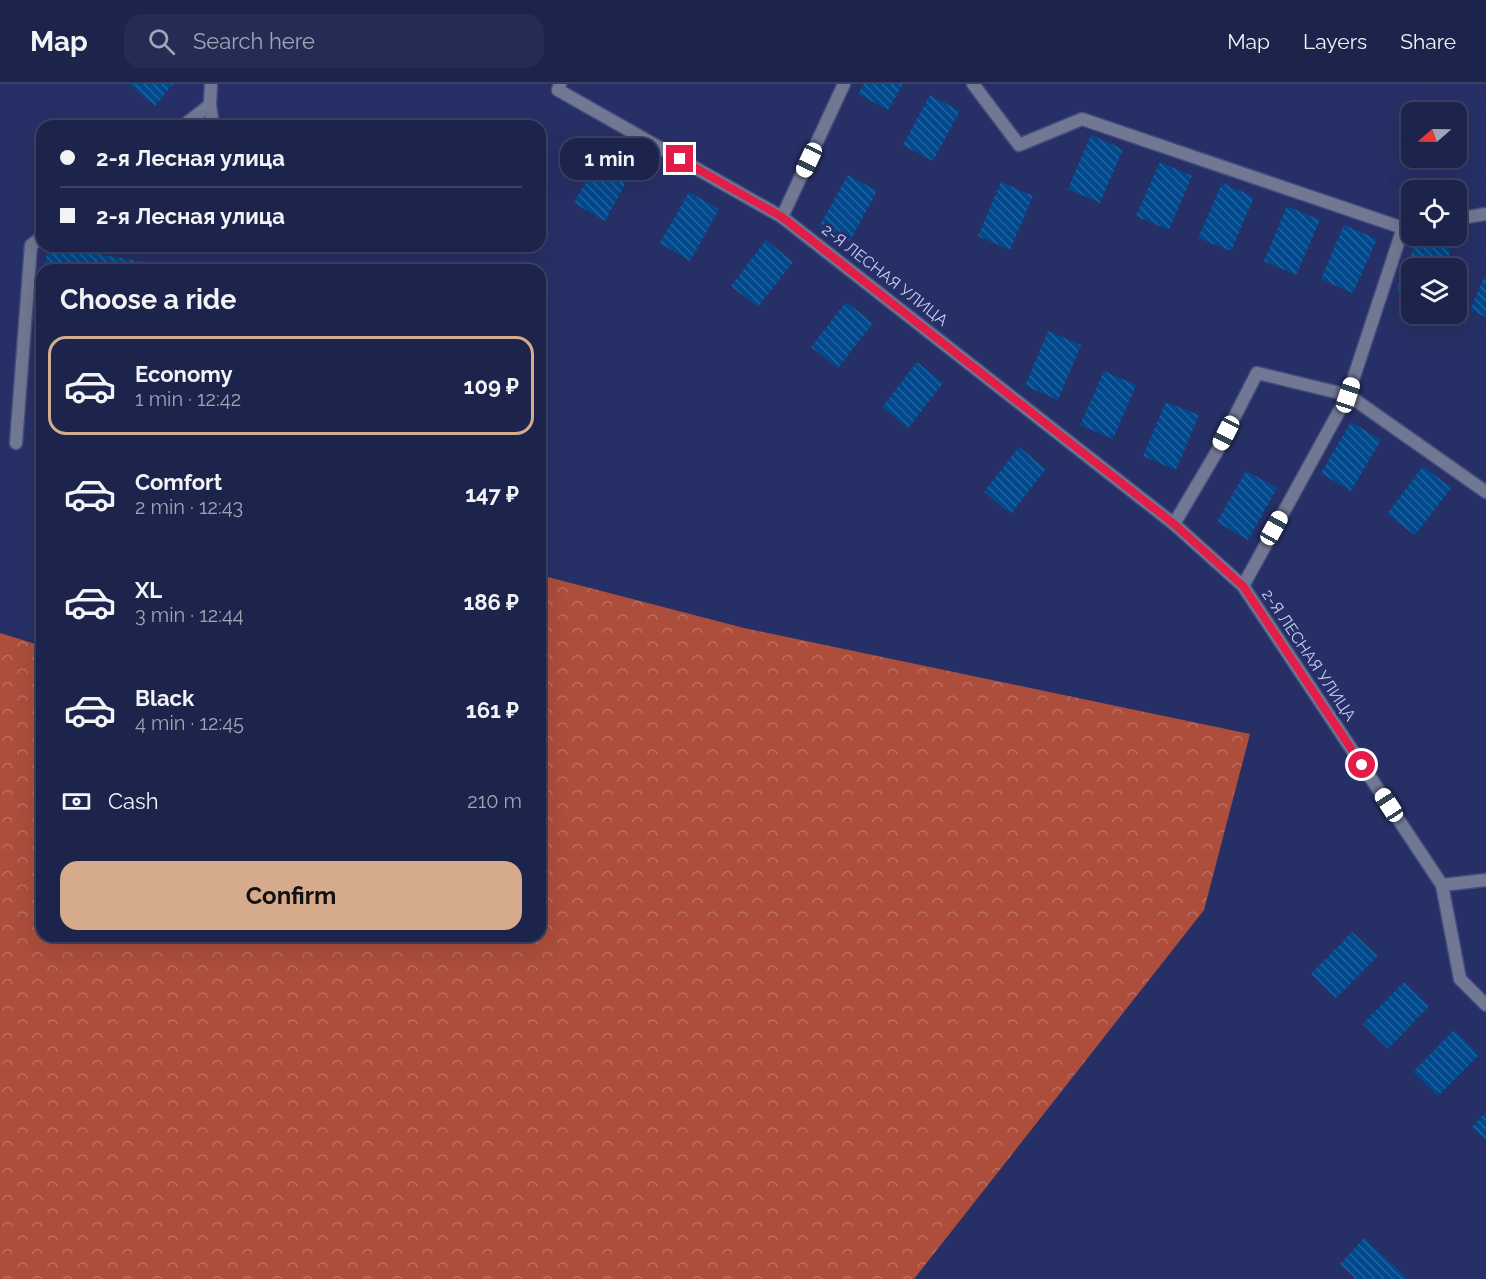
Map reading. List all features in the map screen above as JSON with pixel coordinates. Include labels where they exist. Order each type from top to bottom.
[{"type":"street","points":[[211,84],[212,120]]},
{"type":"street","name":"2-Я ЛЕСНАЯ УЛИЦА","points":[[560,84],[558,90],[782,217],[1174,524],[1243,586],[1442,885]]},
{"type":"street","points":[[782,217],[844,84]]},
{"type":"street","name":"2-Я ЛЕСНАЯ УЛИЦА","points":[[973,84],[1019,145],[1082,118],[1401,225]]},
{"type":"street","points":[[191,120],[210,105]]},
{"type":"street","points":[[1467,217],[1486,214]]},
{"type":"street","points":[[16,443],[31,245],[36,241]]},
{"type":"street","name":"2-Я ЛЕСНАЯ УЛИЦА","points":[[1243,586],[1348,395],[1401,244]]},
{"type":"street","points":[[1174,524],[1216,453],[1257,373],[1348,395],[1486,492]]},
{"type":"street","points":[[1486,880],[1442,885],[1460,979],[1486,1005]]},
{"type":"green space","points":[[546,577],[744,628],[1250,734],[1204,910],[914,1279],[0,1279],[0,633],[36,644],[36,942],[546,942]]},
{"type":"building","points":[[129,84],[173,84],[155,106]]},
{"type":"building","points":[[864,84],[903,84],[888,110],[858,94]]},
{"type":"building","points":[[930,95],[960,111],[933,161],[903,145]]},
{"type":"building","points":[[1091,135],[1123,149],[1100,203],[1068,189]]},
{"type":"building","points":[[603,152],[633,169],[605,221],[574,203]]},
{"type":"building","points":[[1160,162],[1192,176],[1169,230],[1136,216]]},
{"type":"building","points":[[848,175],[877,191],[850,241],[820,225]]},
{"type":"building","points":[[1001,182],[1033,196],[1010,250],[978,236]]},
{"type":"building","points":[[1222,183],[1254,197],[1231,251],[1198,238]]},
{"type":"building","points":[[689,192],[719,209],[690,261],[660,243]]},
{"type":"building","points":[[1287,206],[1320,220],[1296,275],[1264,261]]},
{"type":"building","points":[[1344,225],[1377,239],[1353,293],[1321,279]]},
{"type":"building","points":[[766,240],[793,262],[758,307],[731,286]]},
{"type":"building","points":[[1415,246],[1442,246],[1451,250],[1447,258],[1410,258]]},
{"type":"building","points":[[47,252],[85,252],[158,264],[45,264]]},
{"type":"building","points":[[1486,273],[1486,317],[1470,310]]},
{"type":"building","points":[[1401,278],[1401,292],[1396,290]]},
{"type":"building","points":[[846,302],[873,323],[838,368],[811,347]]},
{"type":"building","points":[[1048,331],[1081,345],[1058,400],[1025,386]]},
{"type":"building","points":[[917,362],[943,383],[908,428],[882,407]]},
{"type":"building","points":[[1104,371],[1136,385],[1113,439],[1080,425]]},
{"type":"building","points":[[1166,402],[1199,415],[1176,470],[1143,456]]},
{"type":"building","points":[[1351,422],[1381,440],[1351,491],[1321,473]]},
{"type":"building","points":[[1019,447],[1046,469],[1011,514],[984,492]]},
{"type":"building","points":[[1423,466],[1451,488],[1415,535],[1387,514]]},
{"type":"building","points":[[1246,471],[1277,488],[1248,540],[1217,522]]},
{"type":"building","points":[[1352,932],[1378,956],[1336,998],[1311,974]]},
{"type":"building","points":[[1404,982],[1429,1006],[1388,1049],[1363,1024]]},
{"type":"building","points":[[1454,1030],[1479,1055],[1438,1096],[1413,1072]]},
{"type":"building","points":[[1486,1112],[1486,1140],[1472,1127]]},
{"type":"building","points":[[1364,1238],[1408,1279],[1356,1279],[1340,1264]]},
{"type":"route","points":[[680,159],[782,217],[1174,524],[1243,586],[1362,765]]}]
